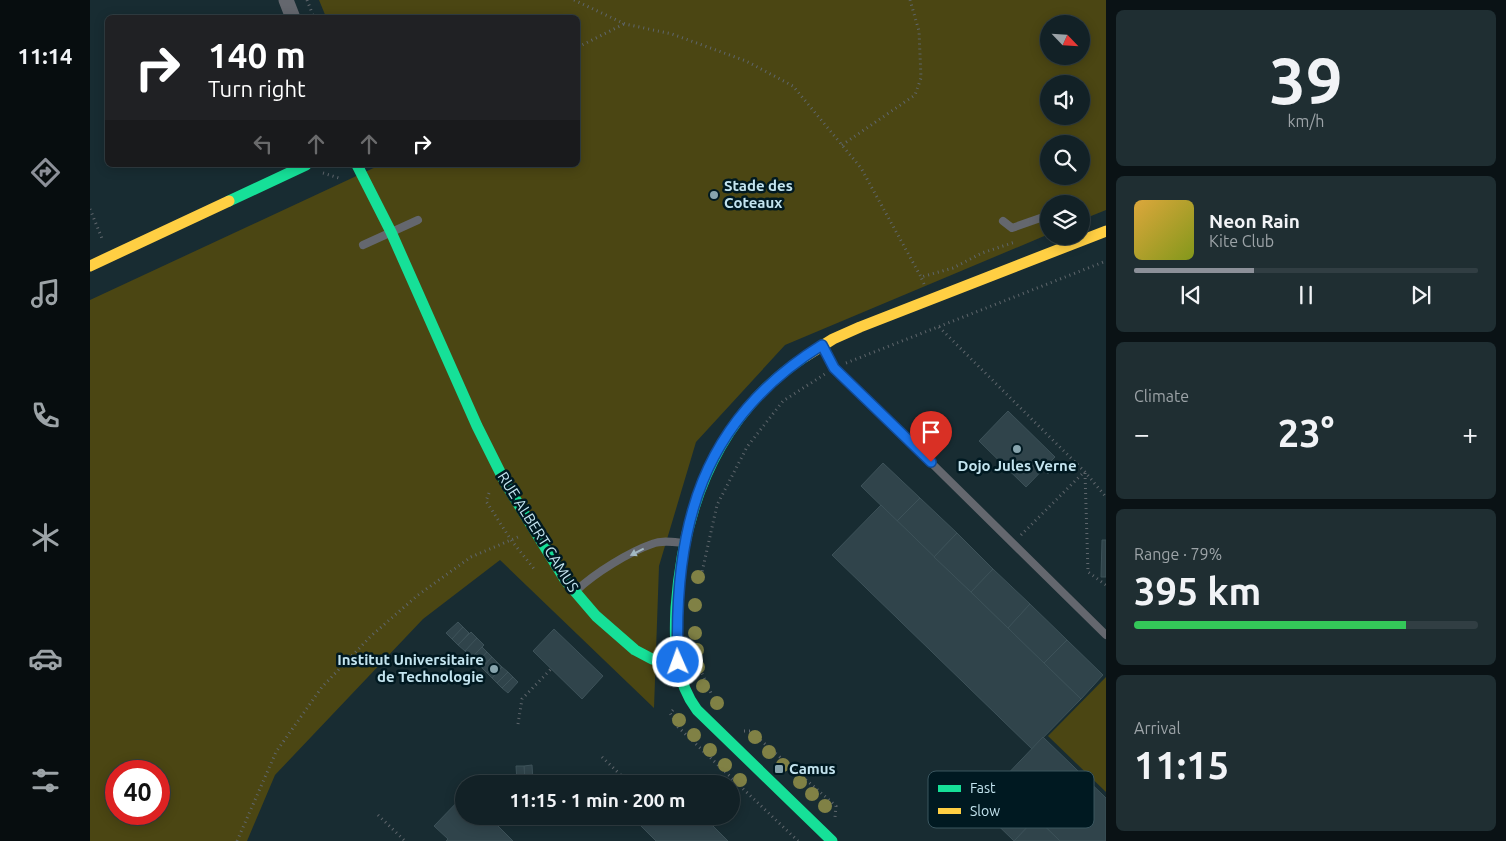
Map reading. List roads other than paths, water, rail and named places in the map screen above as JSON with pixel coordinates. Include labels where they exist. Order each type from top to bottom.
[{"type":"street","points":[[286,0],[292,15]]},
{"type":"street","points":[[90,266],[302,167]]},
{"type":"street","name":"RUE ALBERT CAMUS","points":[[358,167],[390,232],[477,426],[506,484],[566,581],[596,616],[635,650],[652,659],[678,662]]},
{"type":"street","points":[[1090,235],[1106,231]]},
{"type":"street","points":[[832,841],[712,726],[686,694],[678,662],[678,587],[683,543],[703,477],[726,434],[753,400],[781,373],[822,345],[1061,245]]},
{"type":"lane","points":[[1003,221],[1012,228],[1040,218]]},
{"type":"lane","points":[[364,245],[418,220]]},
{"type":"lane","points":[[822,345],[834,368],[1106,635]]},
{"type":"lane","points":[[575,592],[586,581],[608,566],[654,543],[670,541],[683,543]]},
{"type":"place","name":"Stade des Coteaux","points":[[714,195]]},
{"type":"place","name":"Dojo Jules Verne","points":[[1017,449]]},
{"type":"place","name":"Institut Universitaire de Technologie","points":[[494,669]]},
{"type":"place","name":"Camus","points":[[779,769]]}]
